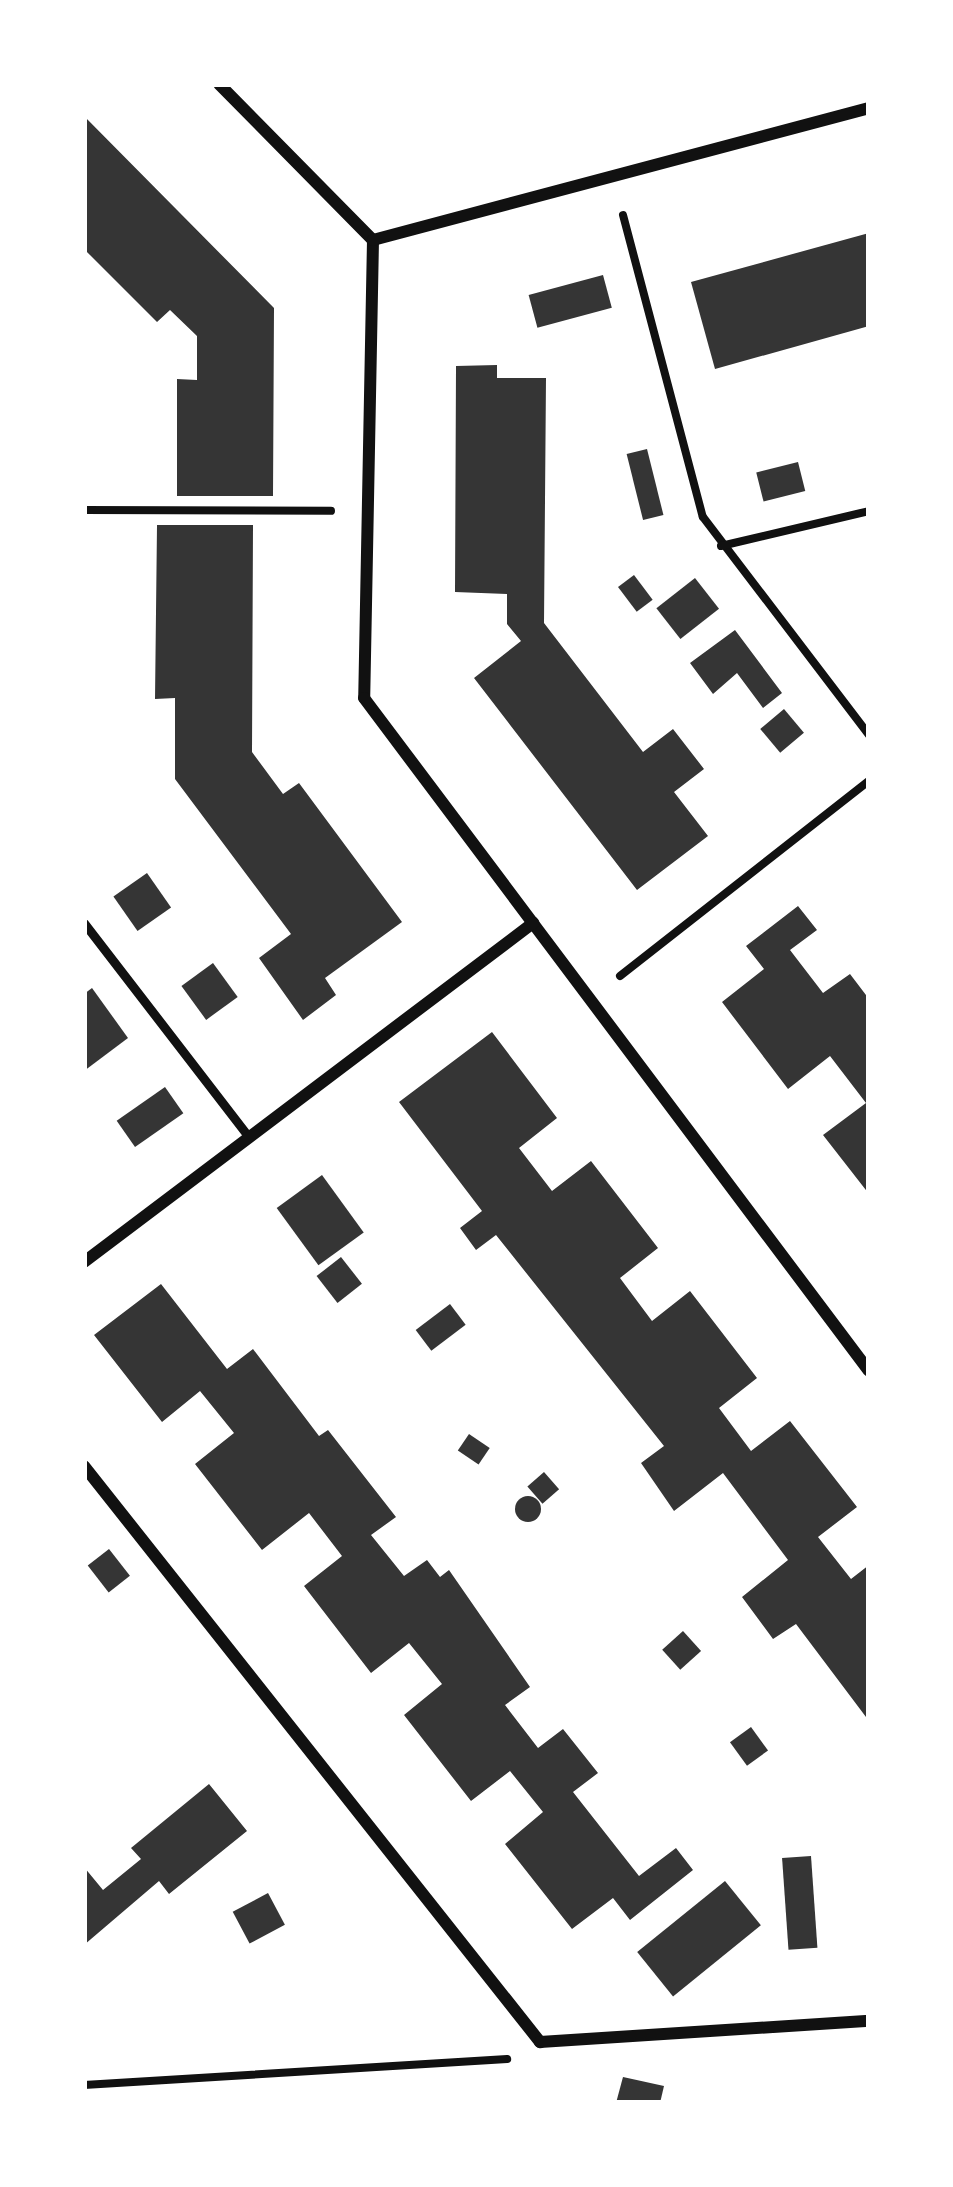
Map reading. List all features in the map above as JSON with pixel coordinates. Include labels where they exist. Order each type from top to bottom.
[{"type":"street","points":[[219,84],[373,240],[364,698],[869,1371]]},
{"type":"street","points":[[373,240],[869,108]]},
{"type":"street","points":[[84,1262],[533,923]]},
{"type":"street","points":[[84,1466],[540,2042],[869,2021]]},
{"type":"lane","points":[[84,923],[248,1136]]},
{"type":"path","points":[[613,177],[703,517],[869,736]]},
{"type":"path","points":[[84,510],[368,512]]},
{"type":"path","points":[[721,546],[869,511]]},
{"type":"path","points":[[590,999],[869,781]]},
{"type":"path","points":[[84,2085],[511,2059],[540,2042]]},
{"type":"building","points":[[84,116],[274,308],[273,496],[177,496],[177,379],[197,380],[197,336],[170,310],[157,322],[84,249]]},
{"type":"building","points":[[869,233],[869,326],[715,369],[691,282]]},
{"type":"building","points":[[603,275],[612,308],[537,328],[529,295]]},
{"type":"building","points":[[497,365],[497,378],[546,378],[544,623],[643,752],[673,729],[704,769],[674,792],[708,836],[637,890],[474,678],[521,641],[507,624],[507,594],[455,592],[456,366]]},
{"type":"building","points":[[647,449],[663,515],[643,520],[627,454]]},
{"type":"building","points":[[798,462],[805,491],[764,502],[756,472]]},
{"type":"building","points":[[157,525],[253,525],[252,752],[283,794],[299,783],[402,922],[325,978],[336,995],[303,1020],[259,958],[291,934],[175,779],[175,698],[155,699]]},
{"type":"building","points":[[634,575],[653,600],[637,612],[618,587]]},
{"type":"building","points":[[695,578],[719,609],[680,639],[656,608]]},
{"type":"building","points":[[735,630],[782,693],[763,708],[737,673],[713,694],[690,663]]},
{"type":"building","points":[[784,709],[804,733],[780,753],[760,729]]},
{"type":"building","points":[[147,873],[171,907],[138,931],[113,897]]},
{"type":"building","points":[[798,906],[817,930],[790,950],[823,993],[850,974],[869,999],[869,1194],[823,1135],[866,1103],[830,1056],[788,1089],[722,1002],[764,969],[746,946]]},
{"type":"building","points":[[213,963],[238,997],[206,1020],[181,986]]},
{"type":"building","points":[[92,988],[128,1038],[84,1071],[84,994]]},
{"type":"building","points":[[492,1032],[557,1118],[519,1148],[552,1191],[591,1161],[658,1248],[620,1278],[652,1321],[690,1291],[757,1378],[719,1408],[751,1451],[790,1421],[857,1507],[818,1537],[851,1579],[869,1565],[869,1721],[796,1624],[773,1639],[742,1597],[788,1560],[723,1473],[674,1511],[641,1463],[664,1446],[496,1235],[476,1250],[460,1228],[482,1211],[399,1102]]},
{"type":"building","points":[[165,1087],[183,1113],[135,1147],[117,1121]]},
{"type":"building","points":[[322,1175],[364,1232],[318,1265],[277,1208]]},
{"type":"building","points":[[341,1257],[362,1284],[338,1303],[317,1276]]},
{"type":"building","points":[[161,1284],[227,1369],[253,1349],[319,1436],[328,1430],[396,1517],[371,1535],[404,1576],[427,1560],[440,1577],[449,1570],[530,1687],[505,1705],[538,1748],[563,1729],[598,1773],[573,1792],[639,1876],[676,1848],[693,1870],[630,1920],[613,1898],[572,1929],[505,1844],[543,1812],[510,1771],[471,1801],[404,1715],[442,1684],[409,1643],[371,1673],[304,1586],[342,1556],[309,1513],[262,1550],[195,1464],[234,1433],[200,1391],[162,1422],[94,1335]]},
{"type":"building","points":[[450,1304],[466,1325],[431,1351],[416,1330]]},
{"type":"building","points":[[469,1434],[490,1448],[479,1465],[458,1451]]},
{"type":"building","points":[[544,1472],[559,1489],[542,1504],[527,1486]]},
{"type":"building","points":[[528,1496],[541,1509],[528,1522],[515,1509]]},
{"type":"building","points":[[109,1549],[130,1576],[109,1592],[88,1566]]},
{"type":"building","points":[[683,1631],[701,1651],[680,1670],[662,1650]]},
{"type":"building","points":[[751,1727],[768,1750],[747,1766],[730,1742]]},
{"type":"building","points":[[209,1784],[247,1831],[169,1894],[159,1881],[84,1945],[84,1867],[103,1890],[141,1859],[131,1848]]},
{"type":"building","points":[[811,1856],[817,1948],[788,1950],[782,1858]]},
{"type":"building","points":[[725,1881],[761,1925],[673,1996],[637,1952]]},
{"type":"building","points":[[268,1893],[285,1925],[250,1944],[233,1912]]},
{"type":"building","points":[[623,2077],[664,2086],[660,2103],[616,2103]]}]
